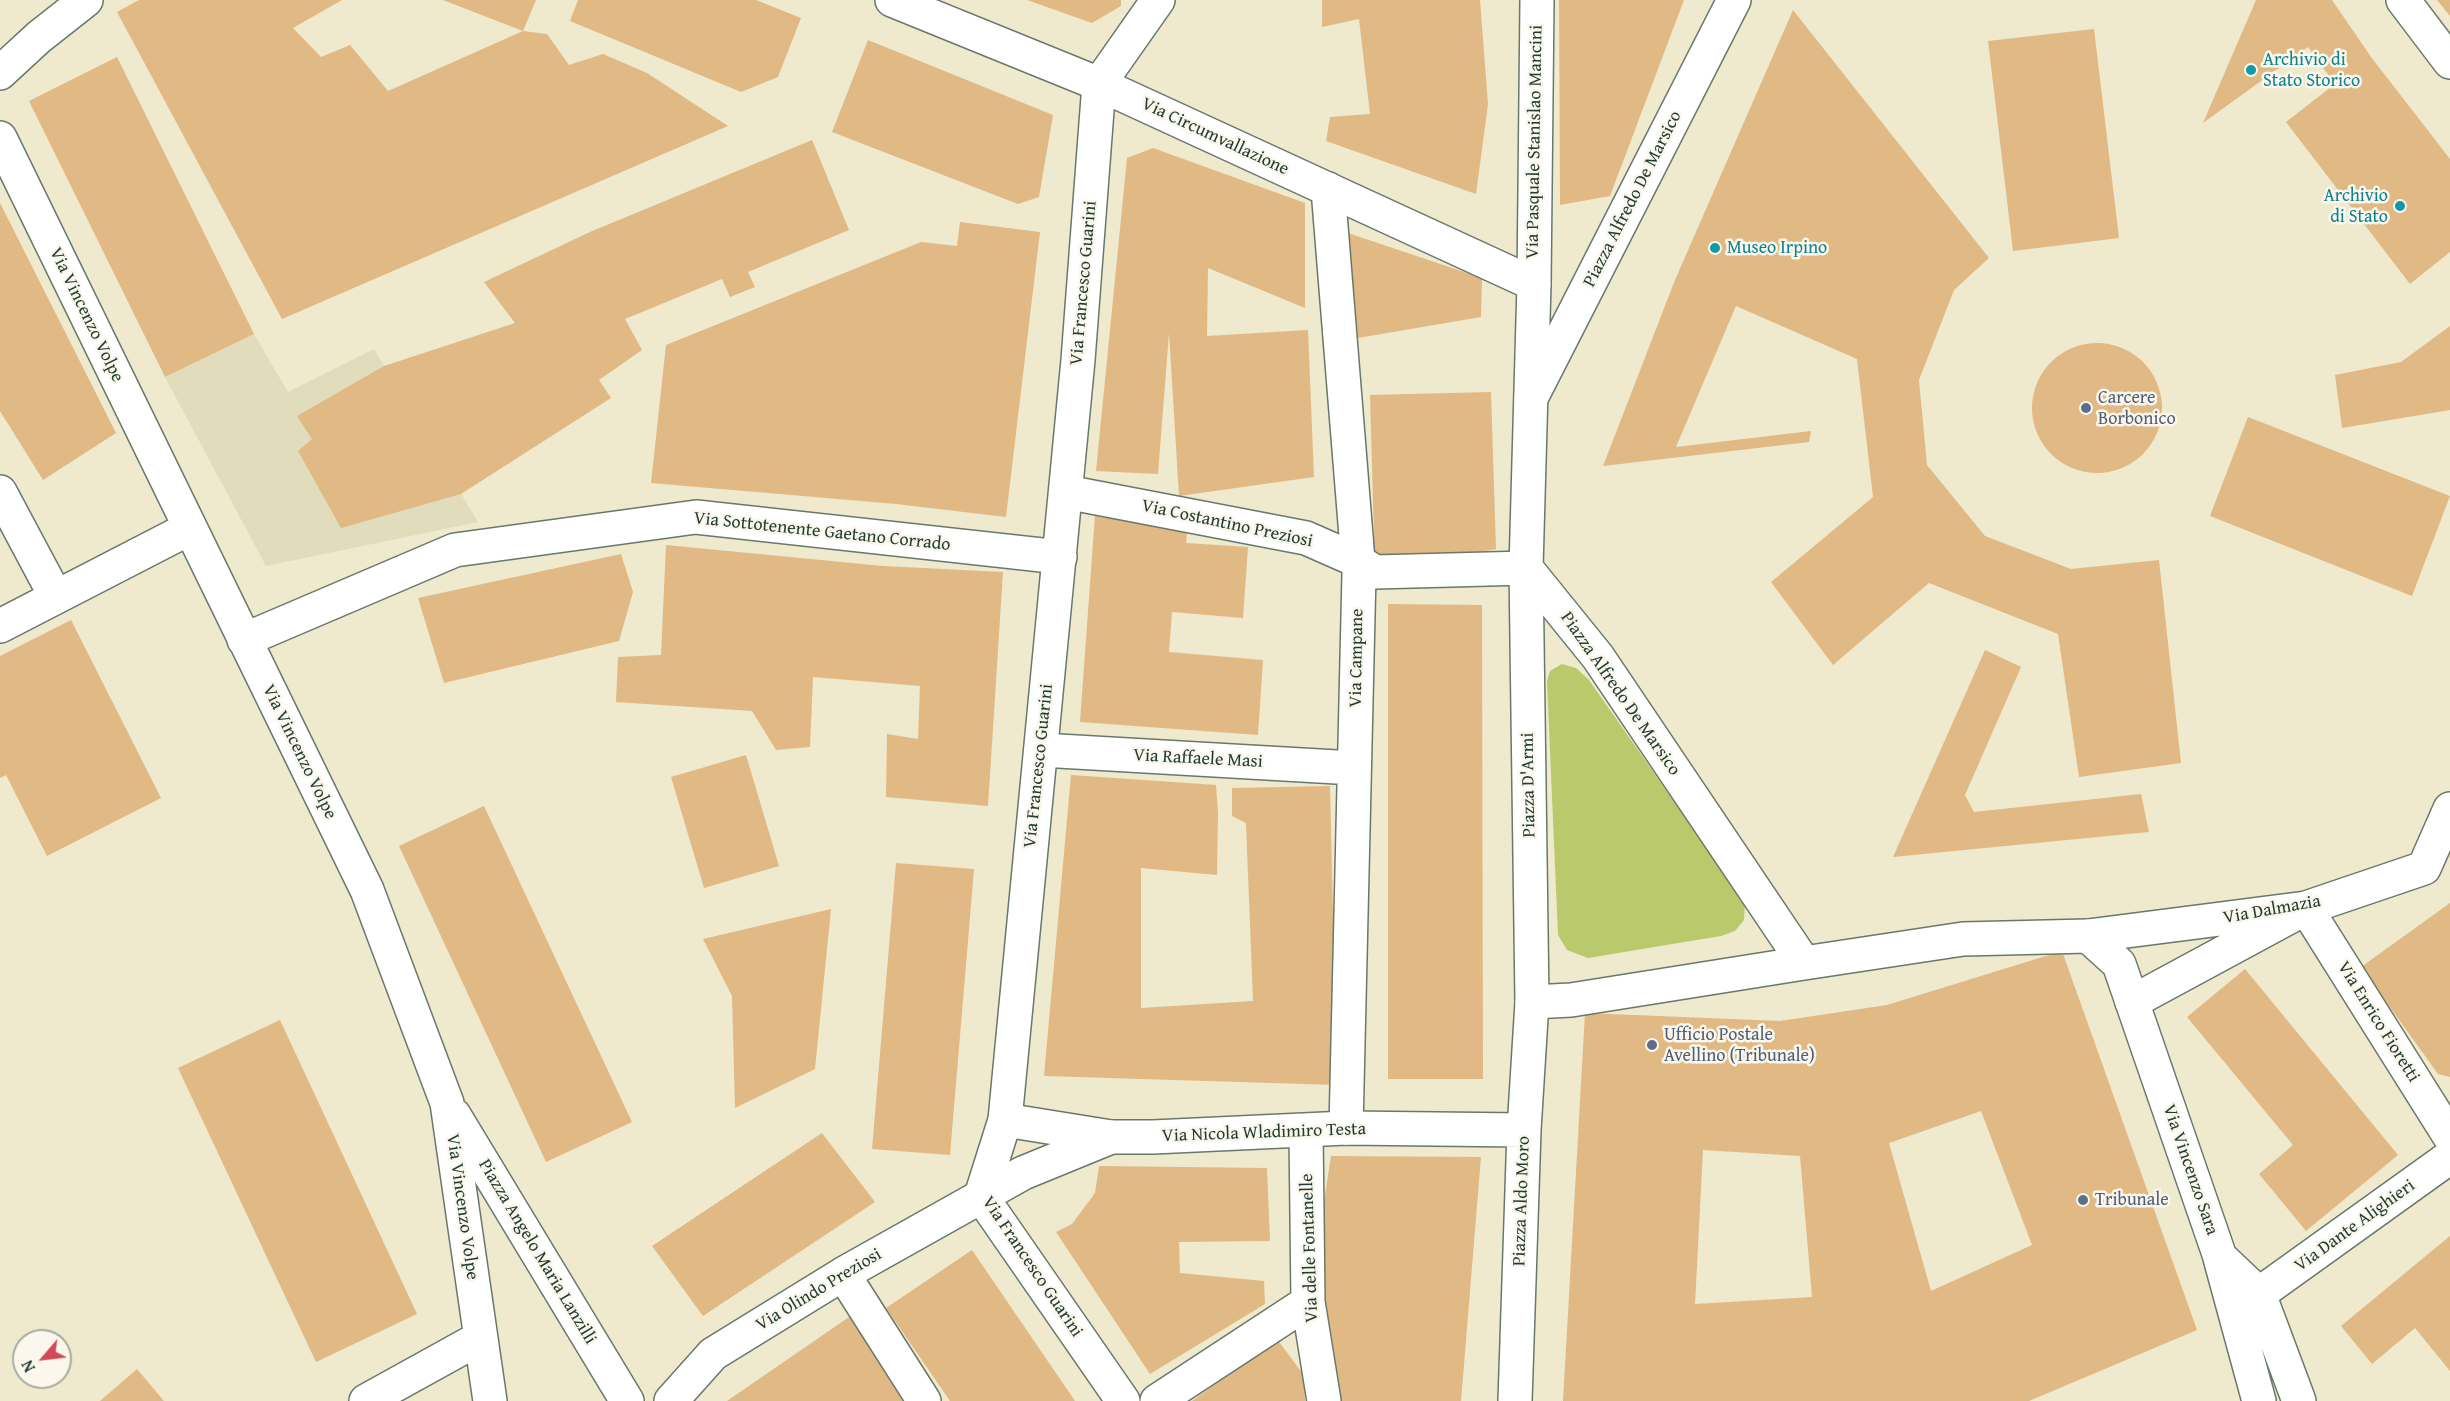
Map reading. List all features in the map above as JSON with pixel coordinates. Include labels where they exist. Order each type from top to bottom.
[{"type":"street","points":[[39,37],[59,0]]},
{"type":"street","points":[[0,73],[39,37],[86,0]]},
{"type":"street","name":"Via Circumvallazione","points":[[892,0],[1099,84],[1534,284]]},
{"type":"street","points":[[1099,84],[1158,0]]},
{"type":"street","name":"Via Pasquale Stanislao Mancini","points":[[1534,284],[1537,0]]},
{"type":"street","name":"Piazza Alfredo De Marsico","points":[[1531,398],[1734,0]]},
{"type":"street","points":[[2403,0],[2450,62]]},
{"type":"street","name":"Via Francesco Guarini","points":[[1099,84],[1066,492],[1005,1120],[981,1196],[1123,1401]]},
{"type":"street","name":"Via Vincenzo Volpe","points":[[0,138],[367,890],[447,1103],[489,1401]]},
{"type":"street","name":"Via Campane","points":[[1328,189],[1356,560],[1359,573],[1346,1128]]},
{"type":"street","name":"Piazza Alfredo De Marsico","points":[[1534,284],[1526,568],[1598,657],[1804,963]]},
{"type":"street","points":[[0,492],[56,597]]},
{"type":"street","name":"Via Costantino Preziosi","points":[[1066,492],[1306,538],[1356,560],[1375,572],[1526,568]]},
{"type":"street","name":"Via Sottotenente Gaetano Corrado","points":[[244,640],[455,550],[696,517],[1059,557]]},
{"type":"street","points":[[0,626],[190,528]]},
{"type":"street","name":"Piazza D'Armi","points":[[1526,568],[1532,1002]]},
{"type":"street","name":"Via Raffaele Masi","points":[[1041,750],[1354,768]]},
{"type":"street","name":"Via Dalmazia","points":[[2088,936],[2306,908],[2424,868],[2450,809]]},
{"type":"street","points":[[2132,1002],[2306,908]]},
{"type":"street","name":"Via Enrico Fioretti","points":[[2306,908],[2450,1137]]},
{"type":"street","points":[[1532,1002],[1571,1000],[1963,939],[2088,936]]},
{"type":"street","name":"Via Vincenzo Sara","points":[[2088,936],[2119,964],[2220,1257],[2259,1294],[2299,1401]]},
{"type":"street","name":"Piazza Aldo Moro","points":[[1515,1401],[1524,1130],[1532,1002]]},
{"type":"street","name":"Piazza Angelo Maria Lanzilli","points":[[447,1103],[627,1401]]},
{"type":"street","name":"Via Nicola Wladimiro Testa","points":[[1005,1120],[1111,1137],[1346,1128],[1524,1130]]},
{"type":"street","name":"Via delle Fontanelle","points":[[1306,1131],[1308,1302],[1324,1401]]},
{"type":"street","name":"Via Olindo Preziosi","points":[[673,1398],[713,1354],[843,1274],[1023,1173],[1111,1137]]},
{"type":"street","name":"Via Dante Alighieri","points":[[2259,1294],[2450,1157]]},
{"type":"street","points":[[2220,1257],[2259,1401]]},
{"type":"street","points":[[843,1274],[924,1401]]},
{"type":"street","points":[[1156,1401],[1308,1302]]},
{"type":"street","points":[[366,1401],[480,1338]]},
{"type":"shaded area","points":[[254,334],[288,392],[374,349],[478,522],[266,566],[165,377]]},
{"type":"green space","points":[[1562,664],[1576,668],[1589,680],[1745,903],[1744,920],[1735,931],[1721,936],[1588,958],[1567,950],[1558,935],[1547,681],[1550,671]]},
{"type":"building","points":[[139,0],[342,0],[293,28],[321,57],[350,45],[388,91],[523,31],[547,34],[569,65],[603,54],[647,73],[728,126],[282,319],[117,12]]},
{"type":"building","points":[[443,0],[536,0],[523,31]]},
{"type":"building","points":[[578,0],[756,0],[801,18],[778,77],[741,92],[570,21]]},
{"type":"building","points":[[1027,0],[1121,0],[1121,6],[1092,23]]},
{"type":"building","points":[[1322,0],[1480,0],[1488,104],[1476,194],[1326,141],[1330,117],[1370,114],[1359,19],[1322,27]]},
{"type":"building","points":[[1559,0],[1684,0],[1610,196],[1560,205]]},
{"type":"building","name":"Archivio di Stato","points":[[2256,0],[2332,0],[2371,57],[2450,159],[2450,252],[2410,284],[2286,122],[2335,84],[2308,47],[2203,123]]},
{"type":"building","points":[[2437,0],[2450,0],[2450,16]]},
{"type":"building","points":[[1793,10],[1989,258],[1954,290],[1919,380],[1927,465],[1985,536],[2071,569],[2159,560],[2181,763],[2079,777],[2058,634],[1929,583],[1833,665],[1771,582],[1873,497],[1857,359],[1736,306],[1676,447],[1811,431],[1809,442],[1603,466],[1675,280]]},
{"type":"building","points":[[2094,29],[2119,238],[2013,251],[1988,41]]},
{"type":"building","points":[[868,40],[1053,115],[1039,197],[1018,204],[832,132]]},
{"type":"building","points":[[117,57],[254,334],[165,377],[29,101]]},
{"type":"building","points":[[812,140],[849,230],[748,272],[755,287],[730,297],[722,279],[625,319],[642,350],[599,380],[611,398],[461,494],[341,528],[298,451],[312,439],[297,416],[384,366],[515,323],[484,282],[590,232]]},
{"type":"building","points":[[1153,148],[1305,203],[1305,308],[1208,268],[1207,336],[1308,330],[1314,477],[1179,496],[1169,333],[1158,474],[1096,471],[1127,158]]},
{"type":"building","points":[[0,203],[116,433],[43,480],[0,411]]},
{"type":"building","points":[[960,222],[1040,232],[1006,517],[896,504],[651,483],[666,345],[921,242],[957,246]]},
{"type":"building","points":[[1348,233],[1482,278],[1481,317],[1358,338]]},
{"type":"building","points":[[2450,326],[2450,410],[2342,428],[2335,375],[2401,362]]},
{"type":"building","points":[[2097,343],[2122,348],[2143,362],[2157,383],[2162,408],[2157,433],[2143,454],[2122,468],[2097,473],[2072,468],[2051,454],[2037,433],[2032,408],[2037,383],[2051,362],[2072,348]]},
{"type":"building","points":[[1491,392],[1496,549],[1375,572],[1370,395]]},
{"type":"building","points":[[2248,417],[2450,496],[2412,596],[2210,516]]},
{"type":"building","points":[[1095,515],[1188,522],[1186,543],[1248,547],[1243,618],[1172,612],[1169,652],[1263,660],[1258,735],[1080,722]]},
{"type":"building","points":[[666,545],[883,566],[1003,572],[988,806],[886,797],[887,734],[918,739],[920,686],[813,677],[810,747],[776,750],[752,711],[616,702],[618,657],[661,655]]},
{"type":"building","points":[[621,554],[633,592],[619,641],[444,683],[418,598]]},
{"type":"building","points":[[1388,604],[1482,605],[1483,1079],[1388,1079]]},
{"type":"building","points":[[71,620],[161,798],[47,856],[6,775],[0,778],[0,656]]},
{"type":"building","points":[[1985,650],[2021,667],[1965,795],[1974,812],[2141,794],[2149,832],[1893,857]]},
{"type":"building","points":[[746,755],[779,866],[704,888],[671,777]]},
{"type":"building","points":[[1071,775],[1216,785],[1217,875],[1141,868],[1141,1008],[1253,1001],[1246,823],[1232,816],[1232,788],[1330,786],[1337,1085],[1044,1076]]},
{"type":"building","points":[[484,806],[632,1122],[546,1162],[399,846]]},
{"type":"building","points":[[896,863],[974,869],[950,1155],[872,1149]]},
{"type":"building","points":[[2450,903],[2450,1077],[2438,1074],[2361,967]]},
{"type":"building","points":[[831,909],[815,1069],[735,1108],[732,996],[703,939]]},
{"type":"building","name":"Tribunale","points":[[2062,951],[2197,1330],[2029,1401],[1563,1401],[1585,1013],[1780,1021],[1887,1005]],"holes":[[[1981,1111],[2032,1245],[1931,1291],[1889,1143]],[[1703,1150],[1800,1156],[1812,1297],[1695,1304]]]},
{"type":"building","points":[[2245,969],[2398,1155],[2306,1231],[2259,1174],[2293,1145],[2187,1017]]},
{"type":"building","points":[[280,1020],[417,1314],[316,1362],[178,1068]]},
{"type":"building","points":[[822,1133],[875,1202],[703,1316],[652,1246]]},
{"type":"building","points":[[1331,1156],[1481,1157],[1461,1401],[1332,1401],[1319,1234]]},
{"type":"building","points":[[1099,1166],[1267,1168],[1270,1241],[1179,1242],[1180,1273],[1264,1281],[1265,1304],[1150,1374],[1056,1232],[1072,1224],[1095,1193]]},
{"type":"building","points":[[2450,1236],[2450,1371],[2415,1328],[2372,1364],[2341,1326]]},
{"type":"building","points":[[972,1250],[1075,1401],[950,1401],[886,1308]]},
{"type":"building","points":[[852,1315],[906,1401],[727,1401]]},
{"type":"building","points":[[1277,1339],[1303,1374],[1305,1401],[1192,1401]]},
{"type":"building","points":[[137,1369],[164,1401],[100,1401]]},
{"type":"place","name":"Archivio di Stato Storico","points":[[2251,70]]},
{"type":"place","name":"Archivio di Stato","points":[[2400,206]]},
{"type":"place","name":"Museo Irpino","points":[[1715,248]]},
{"type":"place","name":"Carcere Borbonico","points":[[2086,408]]},
{"type":"place","name":"Ufficio Postale Avellino (Tribunale)","points":[[1652,1045]]},
{"type":"place","name":"Tribunale","points":[[2083,1200]]}]
